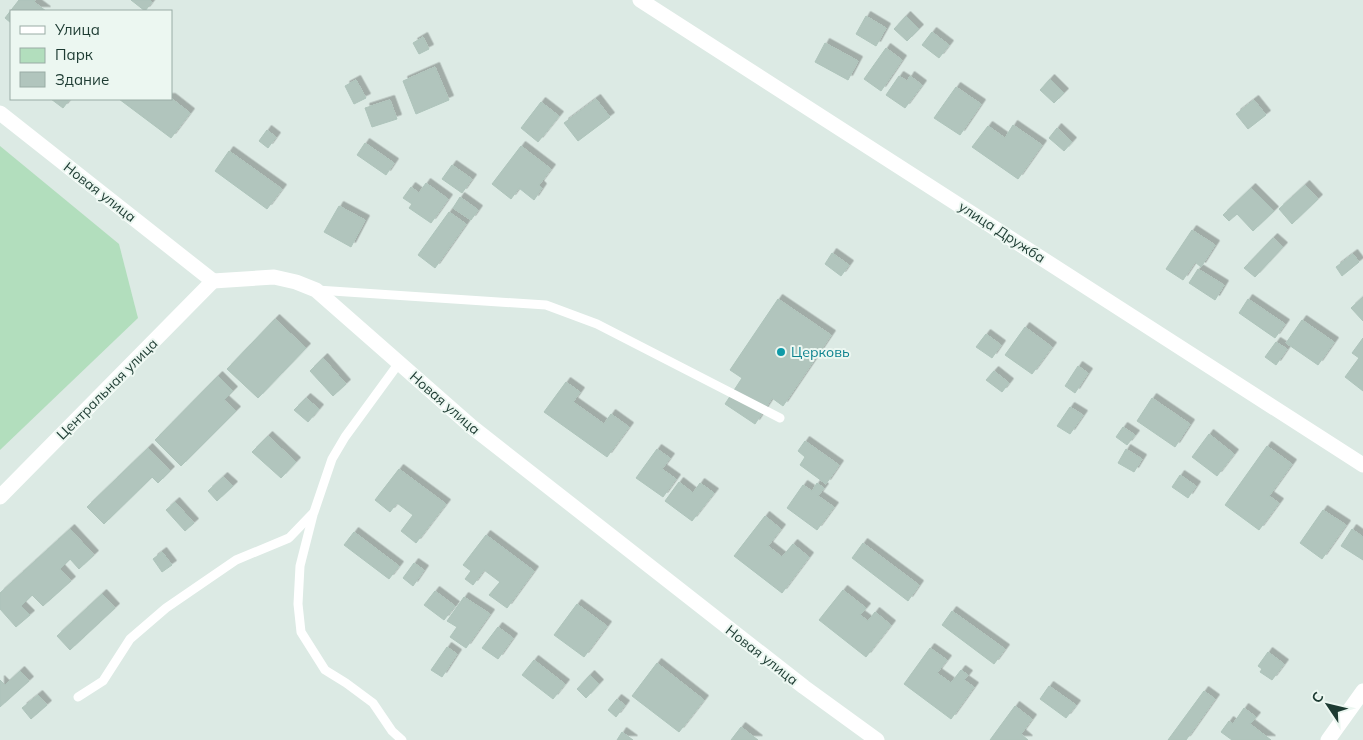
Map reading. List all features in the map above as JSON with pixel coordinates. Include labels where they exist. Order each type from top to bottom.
[{"type":"street","name":"улица Дружба","points":[[640,0],[1363,464]]},
{"type":"street","name":"Новая улица","points":[[0,113],[213,281],[274,277],[296,282],[316,290],[472,427],[804,688],[877,740]]},
{"type":"street","name":"Центральная улица","points":[[0,497],[213,281]]},
{"type":"street","points":[[1328,740],[1363,691]]},
{"type":"lane","points":[[316,290],[546,305],[597,324],[780,418]]},
{"type":"lane","points":[[399,363],[345,436],[332,459],[314,512],[300,566],[298,604],[301,632],[325,670],[373,703],[392,731],[402,740]]},
{"type":"lane","points":[[78,697],[103,681],[130,639],[166,608],[236,560],[289,538],[314,512]]},
{"type":"green space","points":[[0,146],[119,244],[138,318],[0,450]]},
{"type":"building","points":[[19,0],[35,0],[34,2],[45,10],[11,10]]},
{"type":"building","points":[[131,0],[150,0],[152,2],[144,10]]},
{"type":"building","points":[[10,12],[10,22],[5,18]]},
{"type":"building","points":[[866,16],[886,28],[876,46],[856,34]]},
{"type":"building","points":[[906,16],[919,29],[907,41],[894,29]]},
{"type":"building","points":[[932,32],[949,45],[939,58],[922,45]]},
{"type":"building","points":[[423,37],[429,49],[419,54],[413,43]]},
{"type":"building","points":[[825,43],[858,61],[848,80],[815,62]]},
{"type":"building","points":[[886,48],[902,60],[881,91],[864,79]]},
{"type":"building","points":[[435,67],[449,100],[416,114],[403,81]]},
{"type":"building","points":[[899,76],[907,81],[910,76],[922,85],[905,108],[886,95]]},
{"type":"building","points":[[1050,79],[1064,93],[1054,103],[1040,90]]},
{"type":"building","points":[[356,80],[366,98],[354,104],[345,86]]},
{"type":"building","points":[[956,87],[981,104],[960,135],[934,118]]},
{"type":"building","points":[[172,99],[190,113],[171,138],[120,100]]},
{"type":"building","points":[[596,99],[610,117],[578,141],[564,123]]},
{"type":"building","points":[[52,100],[69,100],[63,108]]},
{"type":"building","points":[[390,100],[397,119],[372,127],[365,108]]},
{"type":"building","points":[[1254,100],[1266,115],[1248,129],[1236,114]]},
{"type":"building","points":[[541,102],[559,116],[538,142],[521,128]]},
{"type":"building","points":[[1013,125],[1042,145],[1018,179],[972,147],[988,126],[1005,138]]},
{"type":"building","points":[[1057,128],[1072,142],[1064,151],[1049,138]]},
{"type":"building","points":[[267,130],[276,137],[268,148],[259,141]]},
{"type":"building","points":[[365,143],[394,163],[386,175],[357,155]]},
{"type":"building","points":[[521,146],[551,169],[539,185],[542,188],[534,200],[519,188],[511,199],[492,184]]},
{"type":"building","points":[[229,151],[282,189],[267,209],[215,171]]},
{"type":"building","points":[[452,165],[472,179],[462,193],[442,179]]},
{"type":"building","points":[[426,183],[448,199],[431,223],[409,208],[412,204],[403,198],[411,187],[419,193]]},
{"type":"building","points":[[1305,185],[1318,199],[1292,224],[1279,209]]},
{"type":"building","points":[[1251,188],[1274,211],[1253,231],[1237,214],[1229,221],[1223,215]]},
{"type":"building","points":[[460,197],[478,210],[471,220],[453,208]]},
{"type":"building","points":[[339,206],[365,220],[351,247],[324,232]]},
{"type":"building","points":[[449,212],[466,224],[435,268],[418,255]]},
{"type":"building","points":[[1192,230],[1215,245],[1201,267],[1195,262],[1183,280],[1166,269]]},
{"type":"building","points":[[1273,238],[1283,247],[1255,277],[1244,268]]},
{"type":"building","points":[[832,253],[849,265],[841,276],[825,264]]},
{"type":"building","points":[[1353,254],[1359,262],[1342,276],[1336,267]]},
{"type":"building","points":[[1198,269],[1224,285],[1215,300],[1189,283]]},
{"type":"building","points":[[1363,297],[1363,321],[1351,308]]},
{"type":"building","name":"Церковь","points":[[778,299],[831,335],[783,406],[772,398],[755,424],[725,404],[742,378],[730,370]]},
{"type":"building","points":[[1248,299],[1285,324],[1275,338],[1239,313]]},
{"type":"building","points":[[275,319],[306,348],[258,398],[227,369]]},
{"type":"building","points":[[1302,320],[1334,342],[1318,365],[1286,343]]},
{"type":"building","points":[[1025,327],[1052,347],[1032,374],[1005,355]]},
{"type":"building","points":[[986,334],[1001,345],[992,358],[976,347]]},
{"type":"building","points":[[1363,338],[1363,391],[1345,377],[1359,358],[1352,353]]},
{"type":"building","points":[[1276,342],[1287,349],[1276,365],[1265,357]]},
{"type":"building","points":[[323,358],[346,384],[333,396],[310,371]]},
{"type":"building","points":[[1078,366],[1088,373],[1075,393],[1065,386]]},
{"type":"building","points":[[994,371],[1009,383],[1002,392],[986,380]]},
{"type":"building","points":[[218,376],[233,391],[224,400],[236,411],[181,466],[155,440]]},
{"type":"building","points":[[566,382],[580,392],[573,402],[604,424],[611,414],[629,427],[607,457],[544,412]]},
{"type":"building","points":[[306,398],[319,409],[308,422],[294,410]]},
{"type":"building","points":[[1152,398],[1190,424],[1175,447],[1137,421]]},
{"type":"building","points":[[1070,407],[1083,415],[1070,434],[1057,426]]},
{"type":"building","points":[[1123,427],[1135,435],[1127,445],[1116,437]]},
{"type":"building","points":[[1209,434],[1234,454],[1217,476],[1192,457]]},
{"type":"building","points":[[268,436],[296,462],[281,478],[252,452]]},
{"type":"building","points":[[805,441],[839,465],[826,484],[800,465],[805,457],[798,451]]},
{"type":"building","points":[[1267,446],[1292,464],[1269,496],[1279,503],[1259,530],[1225,505]]},
{"type":"building","points":[[148,448],[170,471],[158,483],[152,477],[104,524],[87,507]]},
{"type":"building","points":[[657,449],[670,458],[662,469],[676,479],[663,497],[636,478]]},
{"type":"building","points":[[1126,449],[1142,459],[1134,472],[1118,463]]},
{"type":"building","points":[[399,469],[446,504],[416,543],[401,531],[413,515],[397,503],[390,512],[375,500]]},
{"type":"building","points":[[1180,475],[1196,486],[1188,498],[1172,487]]},
{"type":"building","points":[[223,477],[233,486],[217,501],[208,491]]},
{"type":"building","points":[[679,482],[693,493],[700,483],[714,493],[692,521],[665,501]]},
{"type":"building","points":[[817,483],[824,488],[818,496],[834,507],[817,530],[787,508],[803,485],[812,491]]},
{"type":"building","points":[[175,502],[194,523],[185,531],[166,510]]},
{"type":"building","points":[[1323,510],[1346,525],[1322,559],[1300,543]]},
{"type":"building","points":[[765,516],[781,529],[768,546],[782,557],[793,544],[809,557],[782,593],[734,556]]},
{"type":"building","points":[[70,529],[94,555],[79,569],[70,559],[60,569],[71,581],[43,606],[32,595],[21,606],[30,615],[16,627],[0,609],[0,593]]},
{"type":"building","points":[[1352,529],[1363,537],[1363,560],[1341,546]]},
{"type":"building","points":[[354,532],[399,566],[389,579],[344,545]]},
{"type":"building","points":[[486,535],[534,571],[507,608],[489,595],[500,582],[484,570],[473,585],[465,579],[471,571],[463,565]]},
{"type":"building","points":[[863,543],[919,585],[908,601],[852,558]]},
{"type":"building","points":[[162,552],[172,565],[162,572],[153,559]]},
{"type":"building","points":[[414,563],[424,570],[413,586],[403,578]]},
{"type":"building","points":[[843,590],[866,608],[860,615],[868,621],[875,612],[891,625],[866,657],[819,620]]},
{"type":"building","points":[[435,591],[455,606],[444,620],[424,605]]},
{"type":"building","points":[[102,594],[115,608],[70,650],[57,636]]},
{"type":"building","points":[[464,597],[490,614],[466,648],[450,637],[457,627],[447,621]]},
{"type":"building","points":[[577,604],[607,626],[584,657],[554,635]]},
{"type":"building","points":[[952,611],[1005,649],[994,664],[942,625]]},
{"type":"building","points":[[498,627],[513,638],[498,659],[482,648]]},
{"type":"building","points":[[447,647],[457,654],[442,677],[431,670]]},
{"type":"building","points":[[930,648],[947,660],[937,673],[951,683],[961,670],[968,675],[964,680],[974,687],[951,719],[904,684]]},
{"type":"building","points":[[1268,652],[1284,664],[1272,680],[1260,672],[1262,669],[1258,666]]},
{"type":"building","points":[[534,660],[565,684],[553,699],[522,675]]},
{"type":"building","points":[[657,663],[704,700],[679,732],[632,696]]},
{"type":"building","points":[[20,671],[29,681],[0,707],[0,680],[5,685]]},
{"type":"building","points":[[590,675],[599,684],[586,698],[577,689]]},
{"type":"building","points":[[1049,686],[1076,705],[1066,718],[1040,699]]},
{"type":"building","points":[[1204,691],[1215,699],[1186,740],[1168,740]]},
{"type":"building","points":[[38,695],[47,705],[31,719],[22,708]]},
{"type":"building","points":[[617,699],[625,705],[616,717],[608,710]]},
{"type":"building","points":[[1015,706],[1032,719],[1021,734],[1028,740],[990,740]]},
{"type":"building","points":[[1244,708],[1256,717],[1250,724],[1271,740],[1232,740],[1221,732],[1229,721],[1233,724]]},
{"type":"building","points":[[741,727],[758,740],[731,740]]},
{"type":"building","points":[[622,732],[633,740],[617,740]]},
{"type":"place","name":"Церковь","points":[[781,352]]}]
